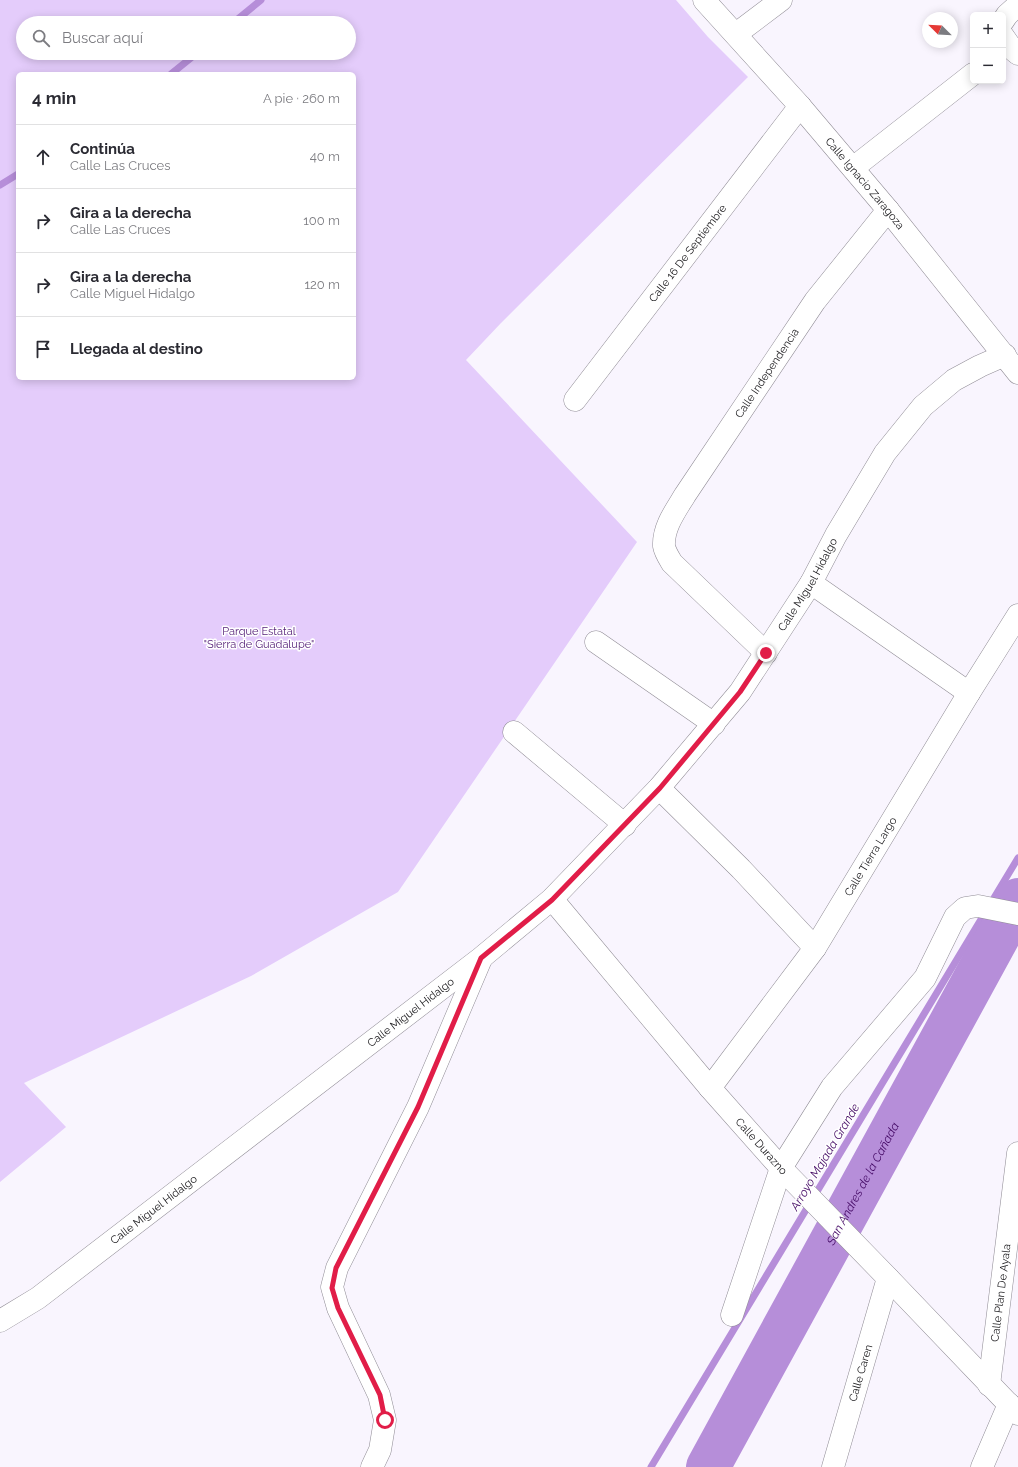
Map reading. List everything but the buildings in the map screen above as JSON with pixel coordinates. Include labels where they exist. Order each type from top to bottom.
[{"type":"street","name":"Calle Ignacio Zaragoza","points":[[704,0],[800,106],[853,168],[1018,373]]},
{"type":"street","points":[[736,34],[781,0]]},
{"type":"street","points":[[1006,16],[1018,5]]},
{"type":"street","points":[[853,168],[970,76]]},
{"type":"street","name":"Calle 16 De Septiembre","points":[[575,400],[800,106]]},
{"type":"street","name":"Calle Independencia","points":[[766,653],[672,563],[664,546],[666,533],[671,519],[698,476],[815,301],[888,210]]},
{"type":"street","name":"Calle Miguel Hidalgo","points":[[0,1321],[38,1298],[481,958],[552,900],[660,788],[740,692],[811,584],[836,535],[885,453],[923,406],[954,380],[1005,355]]},
{"type":"street","points":[[811,584],[969,693]]},
{"type":"street","name":"Calle Tierra Largo","points":[[710,1088],[814,948],[969,693],[1018,616]]},
{"type":"street","points":[[596,642],[714,724]]},
{"type":"street","points":[[514,732],[624,825]]},
{"type":"street","points":[[660,788],[741,869],[814,948]]},
{"type":"street","name":"Calle Durazno","points":[[552,900],[710,1088],[781,1168],[1013,1409]]},
{"type":"street","points":[[732,1315],[781,1168],[832,1087],[925,978],[955,917],[965,908],[971,906],[1018,914]]},
{"type":"street","points":[[372,1467],[380,1450],[385,1420],[380,1395],[338,1308],[332,1288],[336,1268],[418,1107],[481,958]]},
{"type":"street","name":"Calle Plan De Ayala","points":[[989,1385],[1018,1153]]},
{"type":"street","name":"Calle Caren","points":[[833,1467],[888,1278]]},
{"type":"street","points":[[982,1467],[1013,1409]]},
{"type":"green space","name":"Parque Estatal \"Sierra de Guadalupe\"","points":[[0,0],[676,0],[708,37],[748,77],[501,323],[466,360],[637,542],[398,892],[251,976],[24,1083],[66,1127],[0,1182]]},
{"type":"waterway","points":[[242,16],[261,0]]},
{"type":"waterway","points":[[173,72],[188,60]]},
{"type":"waterway","points":[[0,185],[16,175]]},
{"type":"waterway","name":"Arroyo Majada Grande","points":[[651,1467],[1018,858]]},
{"type":"waterway","name":"San Andres de la Cañada","points":[[708,1467],[1018,900]]},
{"type":"route","points":[[385,1420],[380,1395],[338,1308],[332,1288],[336,1268],[418,1107],[481,958],[552,900],[660,788],[740,692],[766,653]]}]
